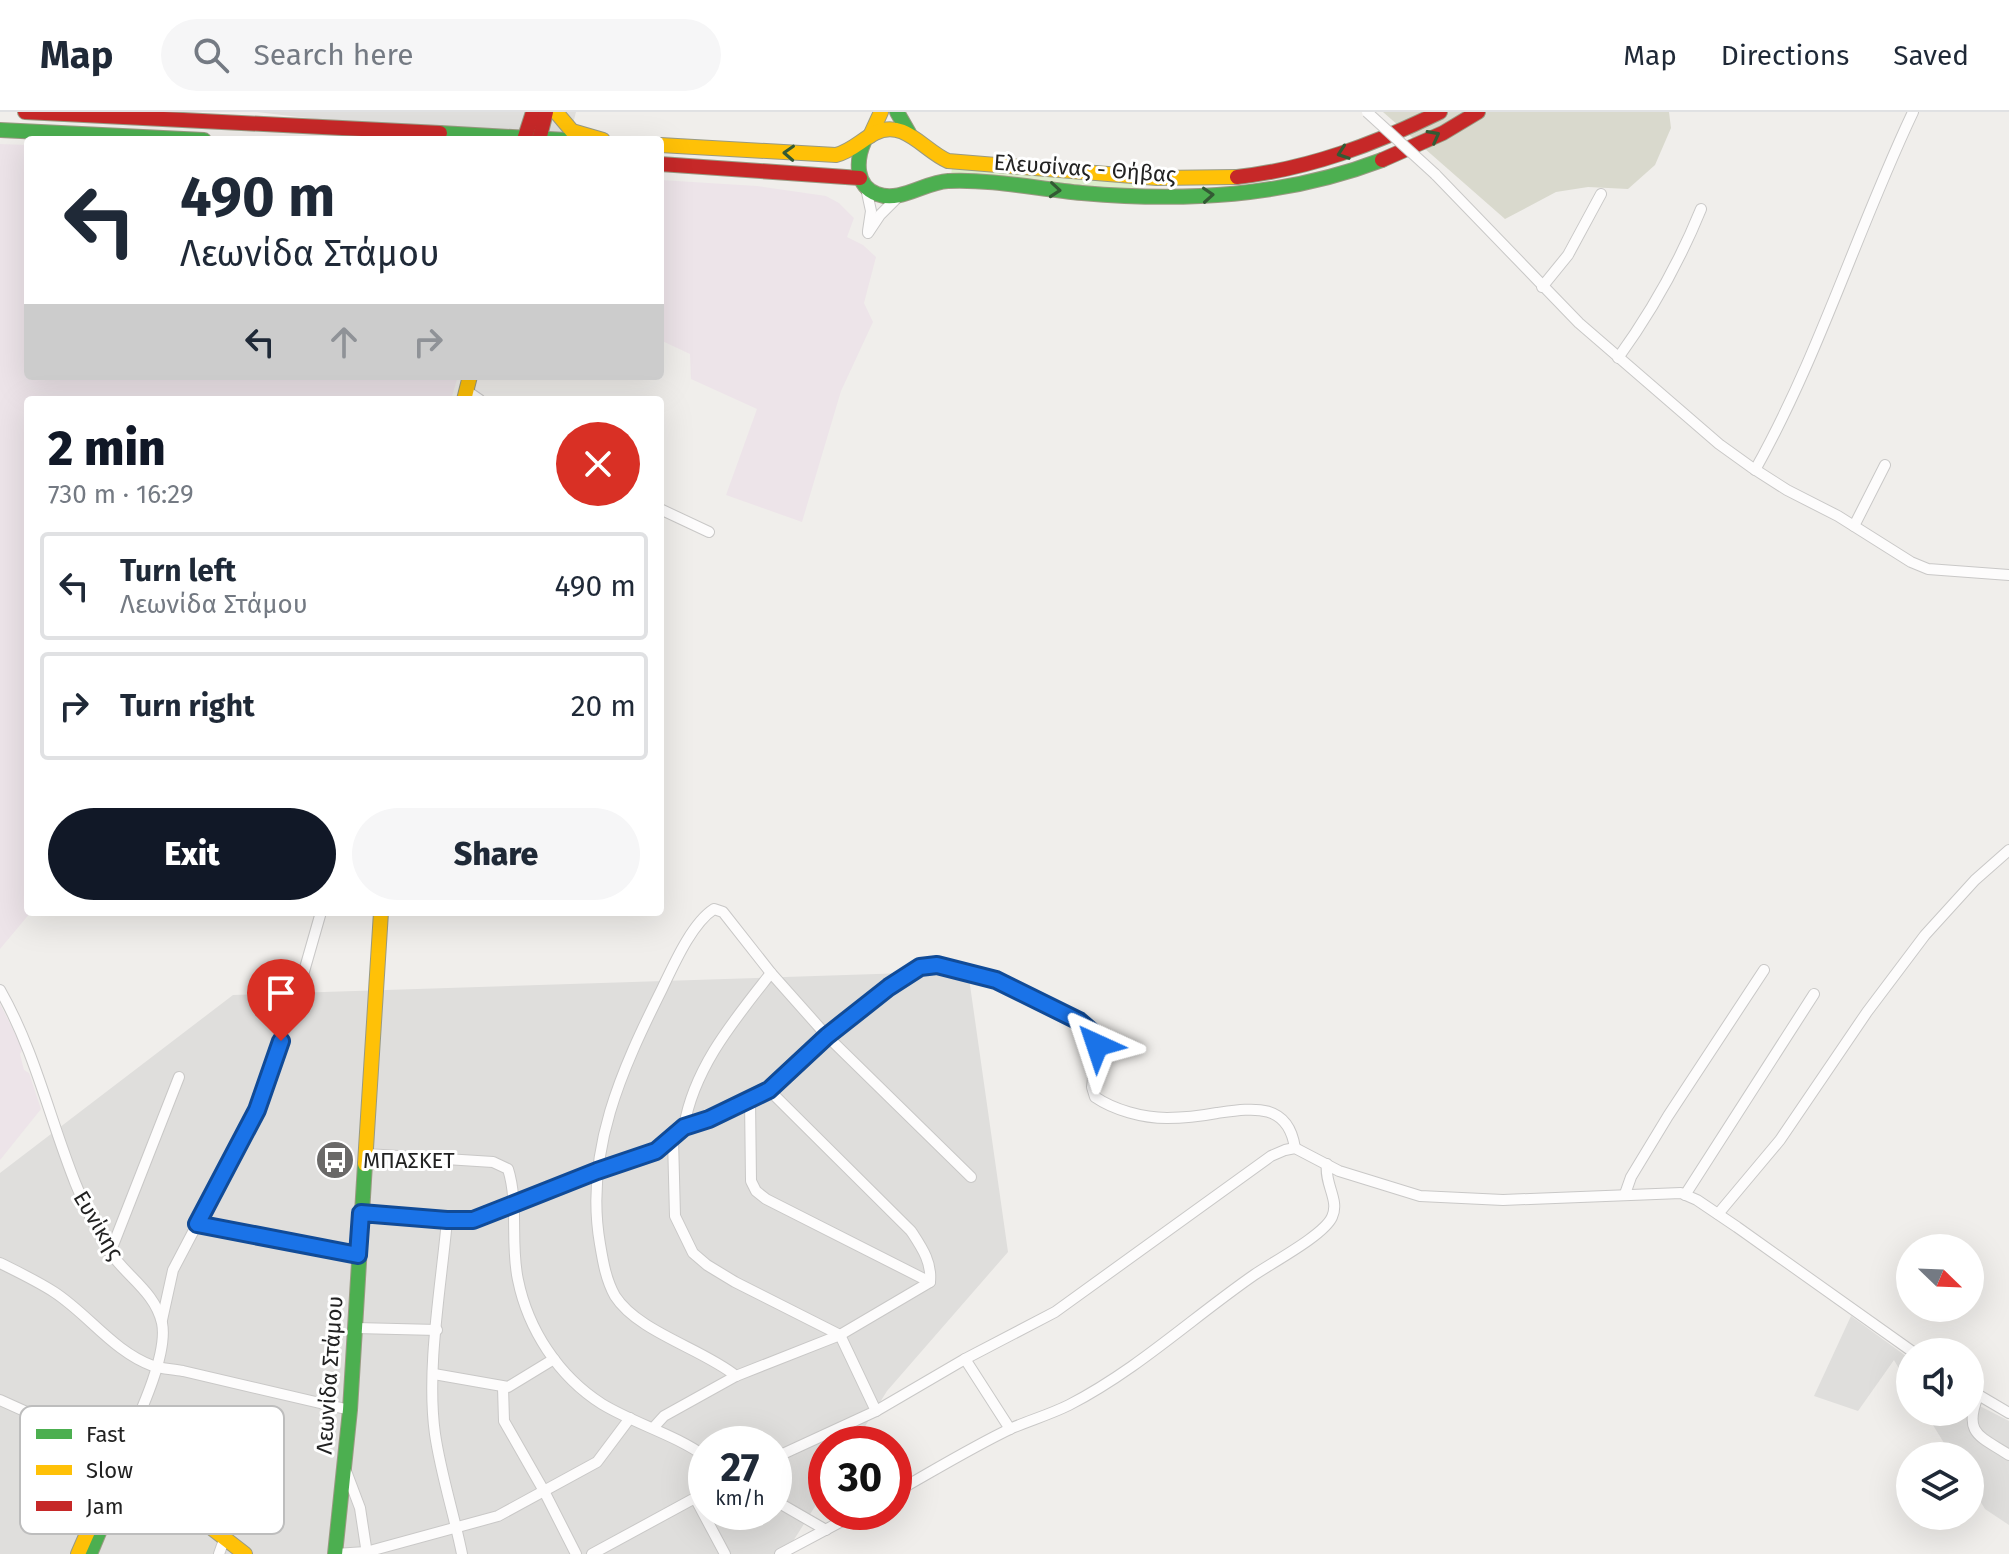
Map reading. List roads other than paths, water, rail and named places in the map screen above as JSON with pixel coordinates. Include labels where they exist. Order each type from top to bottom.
[{"type":"main road","points":[[25,112],[476,136]]},
{"type":"main road","points":[[532,136],[533,112]]},
{"type":"main road","points":[[534,136],[546,112]]},
{"type":"main road","points":[[556,112],[572,131],[589,136]]},
{"type":"main road","points":[[863,182],[857,159],[881,112]]},
{"type":"main road","name":"Ελευσίνας - Θήβας","points":[[897,112],[909,133],[922,147],[937,157],[958,162],[1152,177],[1230,178],[1273,172],[1338,155],[1390,136],[1440,112]]},
{"type":"main road","name":"Ελευσίνας - Θήβας","points":[[899,196],[915,188],[947,181],[1162,198],[1253,191],[1369,164],[1426,141],[1478,112]]},
{"type":"main road","points":[[664,145],[836,155],[846,153],[877,132],[893,128],[909,133]]},
{"type":"main road","points":[[0,130],[122,136]]},
{"type":"main road","points":[[915,188],[926,168],[922,147]]},
{"type":"main road","points":[[664,164],[863,182],[881,196],[899,196]]},
{"type":"main road","name":"Λεωνίδα Στάμου","points":[[335,1554],[356,1328],[381,916]]},
{"type":"main road","points":[[78,1554],[88,1534]]},
{"type":"main road","points":[[90,1554],[97,1534]]},
{"type":"main road","points":[[221,1534],[245,1554]]},
{"type":"street","points":[[1367,112],[1435,174],[1542,287],[1618,358],[1719,444],[1755,470],[1911,562],[1928,569],[2009,575]]},
{"type":"street","points":[[1755,470],[1823,326],[1913,112]]},
{"type":"street","points":[[863,182],[871,211],[868,233],[899,196]]},
{"type":"street","points":[[1542,287],[1568,255],[1601,194]]},
{"type":"street","points":[[1618,358],[1651,312],[1701,209]]},
{"type":"street","points":[[1854,526],[1885,465]]},
{"type":"street","points":[[664,511],[709,532]]},
{"type":"street","points":[[1718,1214],[1780,1140],[1867,1012],[1925,935],[1975,880],[2009,850]]},
{"type":"street","points":[[736,1376],[635,1317],[614,1295],[604,1269],[597,1228],[597,1171],[604,1127],[633,1047],[703,916],[714,909],[723,912],[771,973],[827,1036],[971,1177]]},
{"type":"street","points":[[143,1406],[164,1345],[162,1320],[173,1270],[257,1110],[301,982],[320,916]]},
{"type":"street","points":[[361,1213],[473,1220],[656,1151],[684,1127],[709,1119],[769,1090],[827,1036],[889,987],[920,967],[937,965],[958,968],[1010,987],[1079,1021],[1093,1033],[1097,1045],[1092,1087],[1095,1097],[1105,1104],[1164,1118],[1255,1109],[1274,1113],[1293,1134],[1295,1148]]},
{"type":"street","points":[[1625,1194],[1631,1177],[1668,1116],[1764,970]]},
{"type":"street","points":[[684,1127],[688,1104],[705,1067],[731,1024],[771,973]]},
{"type":"street","name":"Ευνίκης","points":[[0,990],[30,1048],[76,1188],[110,1253],[144,1287],[162,1320]]},
{"type":"street","points":[[1685,1195],[1814,994]]},
{"type":"street","points":[[110,1253],[179,1077]]},
{"type":"street","points":[[769,1090],[911,1231],[926,1254],[931,1272],[930,1282]]},
{"type":"street","points":[[750,1100],[751,1181],[756,1191],[766,1199],[930,1282]]},
{"type":"street","points":[[673,1139],[675,1216],[693,1253],[735,1282],[840,1335],[876,1411]]},
{"type":"street","points":[[792,1450],[876,1411],[965,1359],[1055,1312],[1271,1156],[1295,1148],[1364,1181],[1420,1196],[1503,1200],[1625,1194],[1685,1195],[1718,1214],[1896,1340]]},
{"type":"street","points":[[367,1154],[503,1165],[510,1174],[517,1275],[525,1311],[535,1332],[554,1359],[601,1403],[688,1447]]},
{"type":"street","points":[[912,1483],[1010,1429],[1069,1405],[1181,1332],[1293,1248],[1316,1237],[1333,1215],[1335,1203],[1325,1177],[1327,1164]]},
{"type":"street","points":[[447,1220],[434,1374],[435,1436],[462,1554]]},
{"type":"street","points":[[197,1224],[358,1255]]},
{"type":"street","points":[[0,1263],[54,1291],[116,1344],[142,1361],[157,1367],[214,1377],[350,1410]]},
{"type":"street","points":[[654,1427],[664,1416],[736,1376],[840,1335],[930,1282]]},
{"type":"street","points":[[356,1328],[437,1330]]},
{"type":"street","points":[[434,1374],[503,1387],[515,1385],[554,1359]]},
{"type":"street","points":[[965,1359],[1010,1429]]},
{"type":"street","points":[[503,1387],[504,1421],[576,1554]]},
{"type":"street","points":[[1984,1399],[2009,1413]]},
{"type":"street","points":[[0,1400],[20,1410]]},
{"type":"street","points":[[335,1554],[397,1549],[456,1526],[498,1516],[597,1462],[630,1418]]},
{"type":"street","points":[[1973,1426],[1984,1439],[2009,1455]]},
{"type":"street","points":[[345,1469],[360,1508],[366,1553]]},
{"type":"street","points":[[592,1554],[688,1502]]},
{"type":"street","points":[[712,1530],[725,1554]]},
{"type":"street","points":[[780,1554],[826,1530]]},
{"type":"street","points":[[219,1554],[225,1537]]},
{"type":"place","name":"ΜΠΑΣΚΕΤ","points":[[335,1160]]}]
